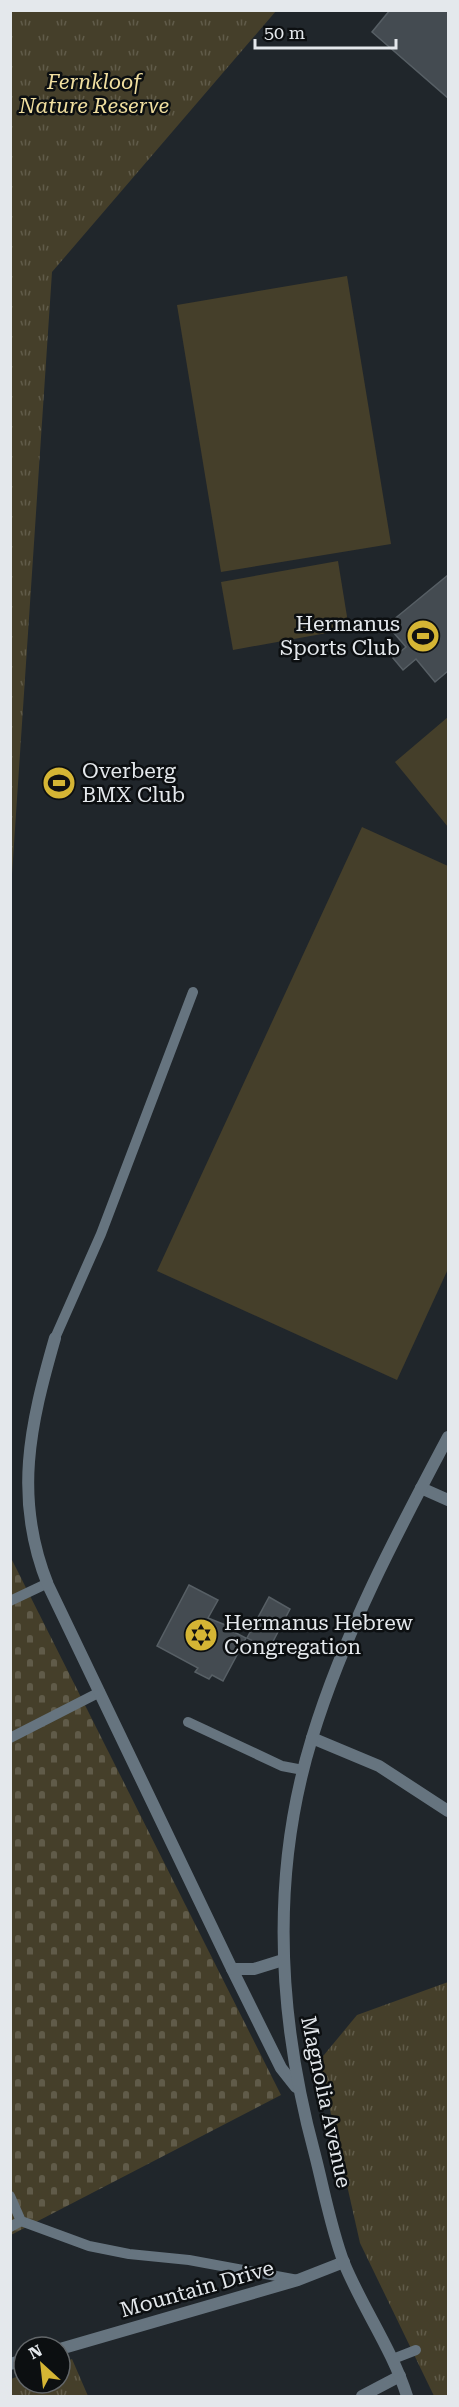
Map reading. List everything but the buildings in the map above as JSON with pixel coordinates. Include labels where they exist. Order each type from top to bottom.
[{"type":"street","points":[[55,1338],[37,1409],[27,1485],[31,1536],[48,1583],[232,1970],[281,2068],[298,2091]]},
{"type":"street","name":"Magnolia Avenue","points":[[407,2397],[393,2359],[344,2262],[298,2091],[285,2004],[283,1960],[286,1871],[303,1770],[312,1738],[354,1629],[448,1437]]},
{"type":"street","points":[[422,1488],[448,1500]]},
{"type":"street","points":[[312,1738],[379,1766],[448,1811]]},
{"type":"street","points":[[232,1970],[254,1969],[283,1960]]},
{"type":"street","name":"Mountain Drive","points":[[72,2346],[298,2280],[344,2262]]},
{"type":"street","points":[[362,2397],[400,2376]]},
{"type":"lane","points":[[55,1338],[101,1234],[193,992]]},
{"type":"lane","points":[[10,1601],[48,1583]]},
{"type":"lane","points":[[10,1738],[100,1692]]},
{"type":"lane","points":[[188,1722],[282,1766],[303,1770]]},
{"type":"lane","points":[[10,2196],[21,2221],[89,2246],[129,2254],[189,2260],[298,2280]]},
{"type":"lane","points":[[10,2227],[21,2221]]},
{"type":"lane","points":[[393,2359],[416,2350]]},
{"type":"green space","name":"Fernkloof Nature Reserve","points":[[11,10],[276,11],[52,272],[11,889]]},
{"type":"green space","points":[[347,276],[391,544],[221,572],[177,305]]},
{"type":"green space","points":[[338,561],[349,629],[233,650],[221,582]]},
{"type":"green space","points":[[448,717],[448,827],[395,762]]},
{"type":"green space","points":[[362,827],[448,866],[448,1269],[397,1380],[157,1271]]},
{"type":"green space","points":[[10,1556],[281,2095],[11,2235],[10,2235]]},
{"type":"green space","points":[[448,1982],[448,2396],[434,2396],[360,2243],[319,2061],[357,2015]]},
{"type":"green space","points":[[72,2359],[88,2396],[11,2396],[11,2379],[12,2395],[72,2395]]},
{"type":"place","name":"Hermanus Sports Club","points":[[423,636]]},
{"type":"place","name":"Overberg BMX Club","points":[[59,783]]},
{"type":"place","name":"Hermanus Hebrew Congregation","points":[[201,1635]]}]
